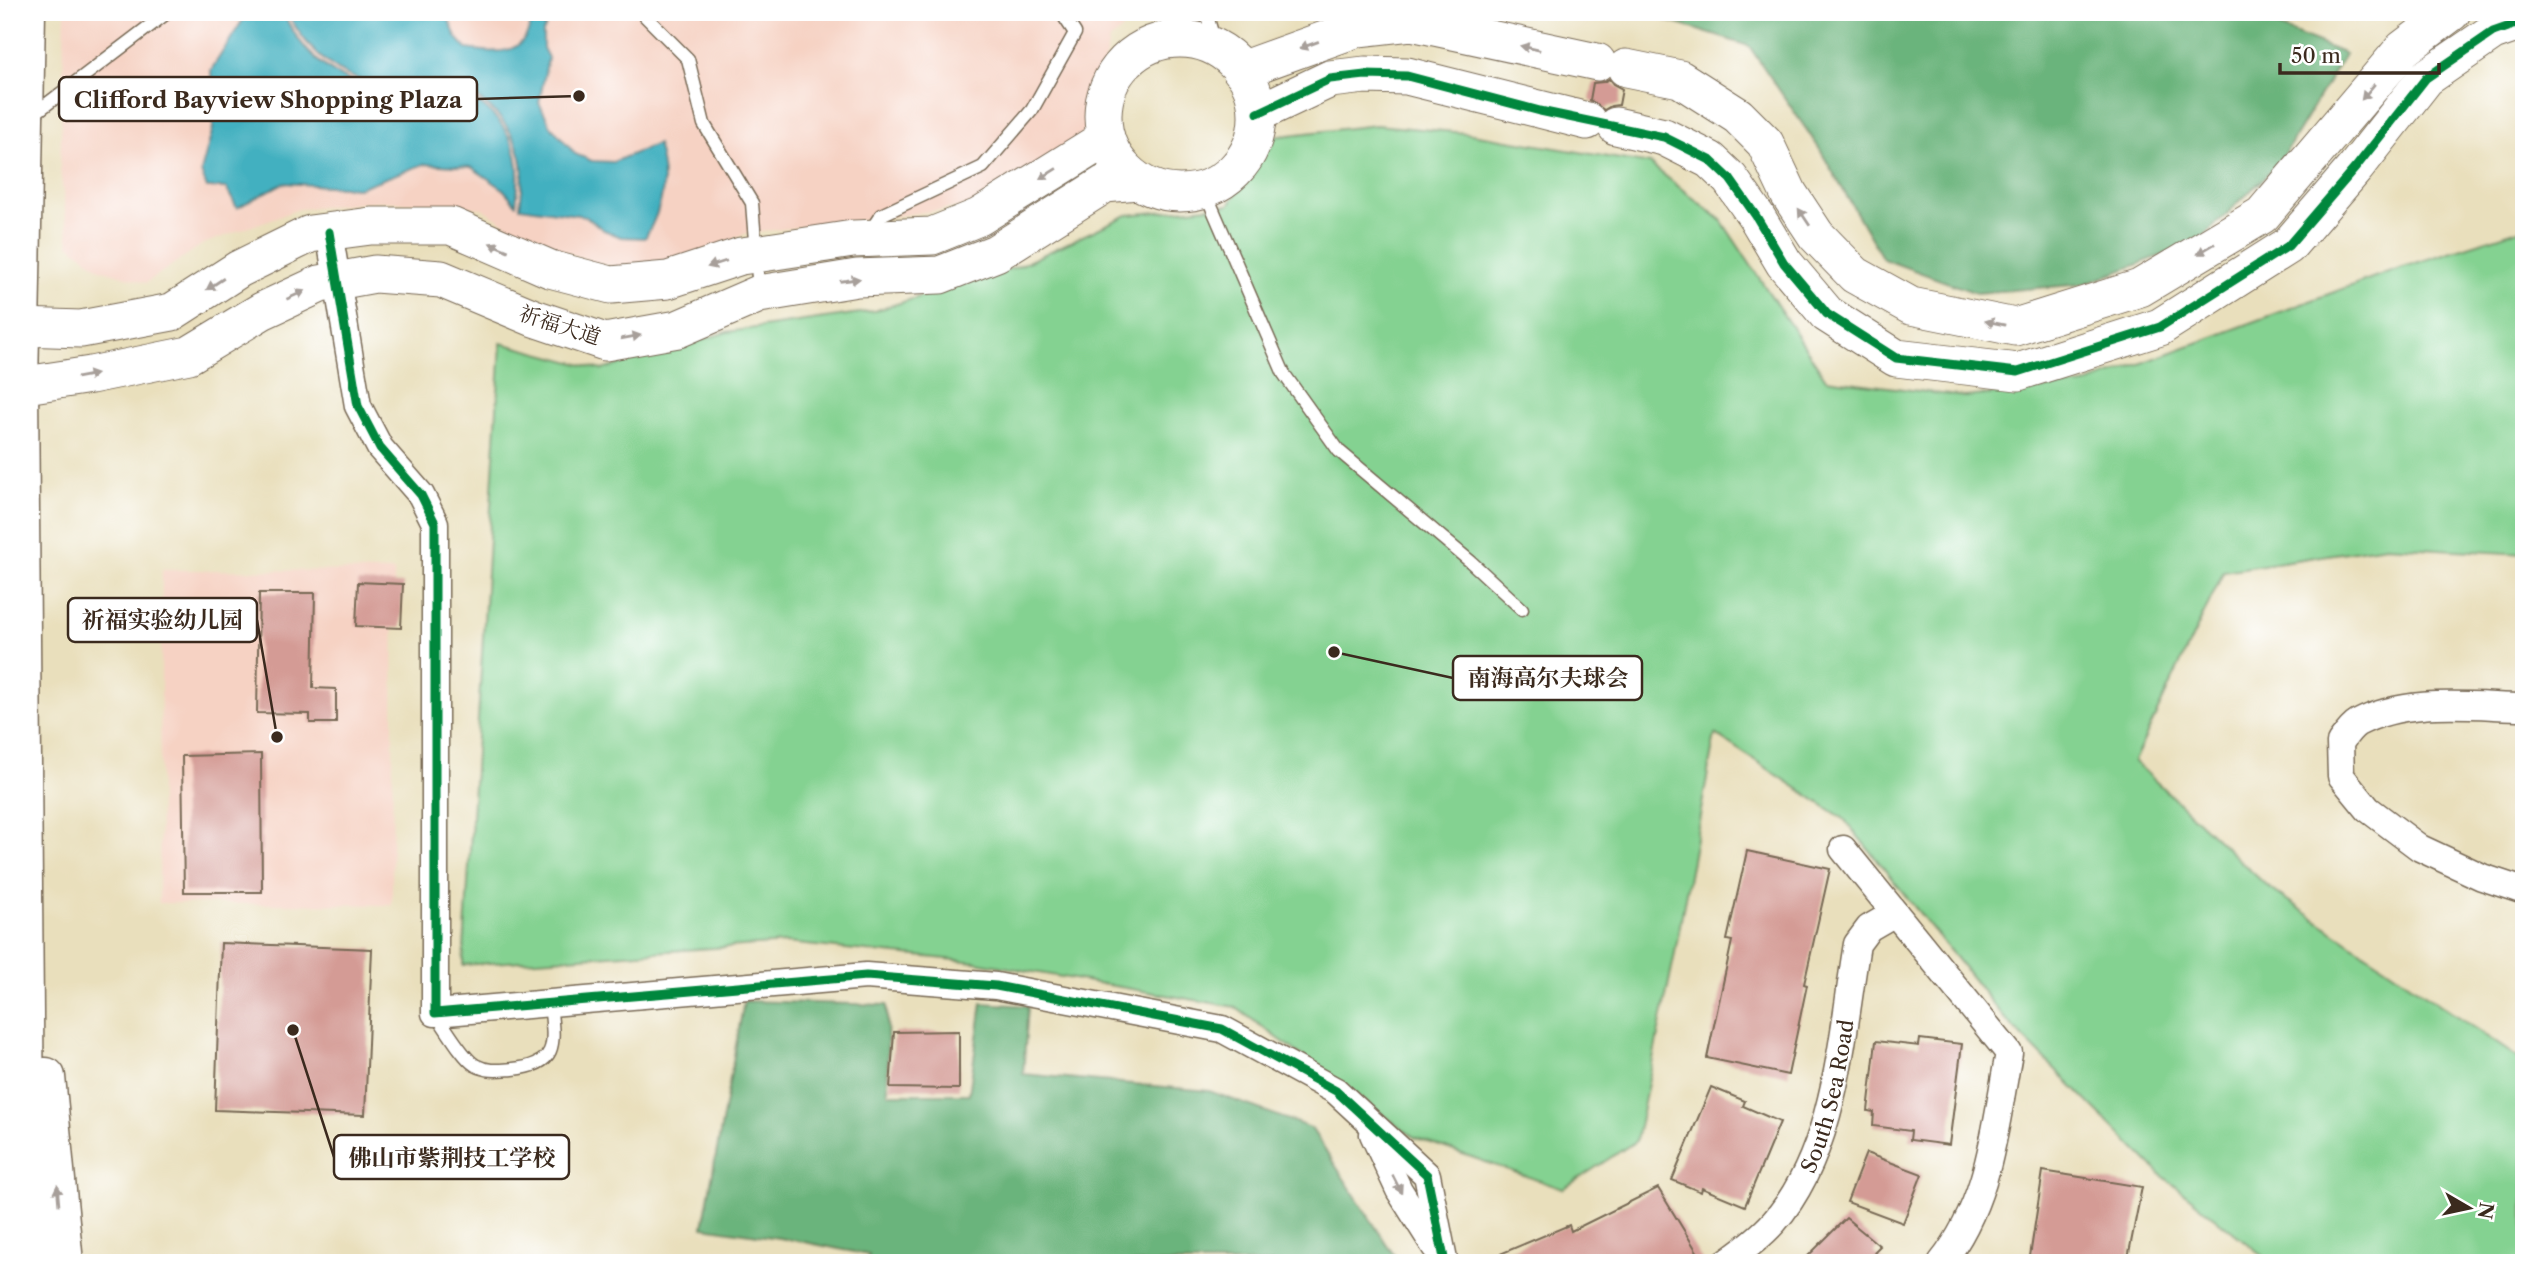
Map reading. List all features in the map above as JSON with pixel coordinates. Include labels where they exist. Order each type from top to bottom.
[{"type":"highway","points":[[26,12],[19,386],[26,1263]]},
{"type":"highway","points":[[22,880],[51,1124],[64,1263]]},
{"type":"street","points":[[1228,58],[1358,28],[1411,22],[1680,79],[1738,116],[1765,143],[1789,194],[1816,235],[1855,275],[1911,306],[2015,327],[2140,288],[2262,215],[2403,49],[2452,12]]},
{"type":"street","points":[[1258,113],[1330,79],[1365,75],[1406,76],[1664,136],[1710,160],[1730,179],[1784,263],[1827,314],[1895,358],[2018,372],[2160,327],[2288,246],[2427,78],[2493,33],[2524,21]]},
{"type":"street","points":[[1167,26],[1228,58],[1252,86],[1258,113],[1254,139],[1236,170],[1214,186],[1189,193],[1162,192],[1137,181],[1118,162],[1106,138],[1103,121],[1106,94],[1118,69],[1167,26]]},
{"type":"street","points":[[20,327],[81,329],[172,312],[239,269],[310,234],[371,226],[451,226],[550,269],[611,285],[668,280],[741,256],[864,239],[932,236],[979,217],[1106,138]]},
{"type":"street","name":"祈福大道","points":[[19,386],[189,355],[262,311],[320,284],[375,274],[441,279],[534,318],[605,342],[678,329],[759,294],[857,278],[940,275],[996,253],[1105,184],[1137,181]]},
{"type":"street","points":[[329,232],[358,406],[380,447],[421,495],[435,523],[435,1013],[866,976],[996,986],[1222,1030],[1336,1091],[1368,1122],[1399,1190],[1444,1261]]},
{"type":"street","points":[[2524,707],[2452,706],[2395,709],[2355,724],[2340,743],[2341,776],[2368,809],[2420,848],[2482,877],[2524,891]]},
{"type":"street","points":[[1843,849],[2009,1053],[1987,1173],[1970,1216],[1941,1263]]},
{"type":"street","name":"South Sea Road","points":[[1725,1263],[1744,1250],[1774,1222],[1798,1187],[1819,1142],[1829,1109],[1857,944],[1869,928],[1895,913]]},
{"type":"lane","points":[[24,121],[168,12]]},
{"type":"lane","points":[[641,12],[688,60],[704,124],[752,203],[759,294]]},
{"type":"lane","points":[[864,239],[881,215],[983,167],[1032,110],[1075,33],[1061,12]]},
{"type":"lane","points":[[1206,12],[1228,58]]},
{"type":"lane","points":[[1204,189],[1284,374],[1339,452],[1471,562],[1522,609]]},
{"type":"lane","points":[[435,1013],[473,1064],[492,1071],[533,1067],[549,1056],[554,1035],[550,1003]]},
{"type":"shaded area","points":[[65,12],[1142,12],[1109,41],[1084,151],[977,205],[747,233],[682,263],[628,269],[594,263],[521,234],[482,208],[378,201],[299,209],[203,244],[146,283],[100,269],[69,244],[60,168]]},
{"type":"shaded area","points":[[162,570],[394,571],[392,905],[159,903]]},
{"type":"green space","points":[[1661,12],[2243,12],[2345,54],[2279,163],[2198,242],[2085,284],[1976,293],[1883,259],[1819,148],[1749,46],[1662,19]]},
{"type":"green space","points":[[1376,125],[1466,133],[1650,164],[1721,220],[1826,379],[1965,397],[2083,385],[2391,271],[2524,228],[2524,554],[2386,546],[2224,571],[2134,761],[2268,887],[2524,1062],[2524,1263],[2272,1263],[2159,1173],[2004,1018],[1844,819],[1715,734],[1674,958],[1636,1141],[1563,1189],[1414,1137],[1235,1007],[976,962],[786,943],[463,965],[501,343],[602,370],[727,332],[874,311],[1019,266],[1127,215],[1229,205],[1272,137]]},
{"type":"green space","points":[[744,1001],[887,1005],[888,1094],[969,1094],[982,1003],[1028,1006],[1023,1074],[1209,1091],[1311,1128],[1399,1263],[866,1263],[869,1255],[799,1241],[703,1227]]},
{"type":"water","points":[[248,12],[283,13],[314,57],[347,79],[377,87],[443,87],[457,91],[483,106],[504,129],[516,155],[516,204],[502,188],[471,167],[424,164],[358,188],[283,183],[237,208],[226,188],[207,188],[201,172],[213,128],[211,70]]},
{"type":"water","points":[[287,12],[392,12],[425,17],[435,12],[446,13],[456,37],[467,49],[488,51],[515,47],[522,42],[531,22],[546,26],[543,32],[543,48],[548,58],[539,103],[551,126],[575,154],[592,161],[613,162],[657,144],[662,170],[662,192],[656,215],[645,238],[621,237],[604,230],[585,216],[520,207],[523,174],[520,154],[506,127],[485,104],[473,95],[444,84],[424,82],[387,86],[348,75],[317,54],[300,34]]},
{"type":"building","points":[[1609,79],[1622,89],[1619,105],[1604,110],[1590,100],[1593,83]]},
{"type":"building","points":[[358,582],[403,584],[401,628],[356,626]]},
{"type":"building","points":[[259,593],[315,593],[313,688],[336,689],[336,723],[310,723],[310,714],[257,713]]},
{"type":"building","points":[[261,754],[262,892],[184,892],[182,756]]},
{"type":"building","points":[[1747,851],[1830,869],[1804,984],[1807,985],[1788,1075],[1707,1058],[1732,941],[1727,940]]},
{"type":"building","points":[[221,943],[372,949],[365,1115],[215,1110]]},
{"type":"building","points":[[959,1031],[959,1089],[890,1088],[894,1032]]},
{"type":"building","points":[[1920,1039],[1962,1044],[1949,1145],[1910,1140],[1911,1131],[1873,1126],[1874,1112],[1868,1111],[1876,1041],[1919,1046]]},
{"type":"building","points":[[1711,1087],[1745,1101],[1743,1106],[1780,1122],[1745,1206],[1702,1188],[1701,1192],[1672,1180]]},
{"type":"building","points":[[1866,1153],[1922,1174],[1903,1223],[1847,1202]]},
{"type":"building","points":[[2043,1171],[2142,1187],[2127,1263],[2029,1263]]},
{"type":"building","points":[[1658,1188],[1704,1263],[1479,1263],[1569,1225],[1571,1231]]},
{"type":"building","points":[[1846,1218],[1880,1246],[1874,1252],[1885,1263],[1801,1263]]},
{"type":"cycle path","points":[[1258,113],[1330,79],[1365,75],[1407,76],[1540,111],[1664,137],[1710,160],[1730,179],[1784,263],[1827,314],[1896,358],[2018,372],[2160,327],[2288,246],[2356,167],[2426,78],[2493,32],[2524,21]]},
{"type":"cycle path","points":[[329,232],[358,406],[380,448],[421,495],[435,523],[435,1013],[866,976],[996,986],[1222,1029],[1336,1091],[1427,1175],[1445,1263]]},
{"type":"place","name":"Clifford Bayview Shopping Plaza","points":[[579,96]]},
{"type":"place","name":"南海高尔夫球会","points":[[1334,652]]},
{"type":"place","name":"祈福实验幼儿园","points":[[277,737]]},
{"type":"place","name":"佛山市紫荆技工学校","points":[[293,1030]]}]
